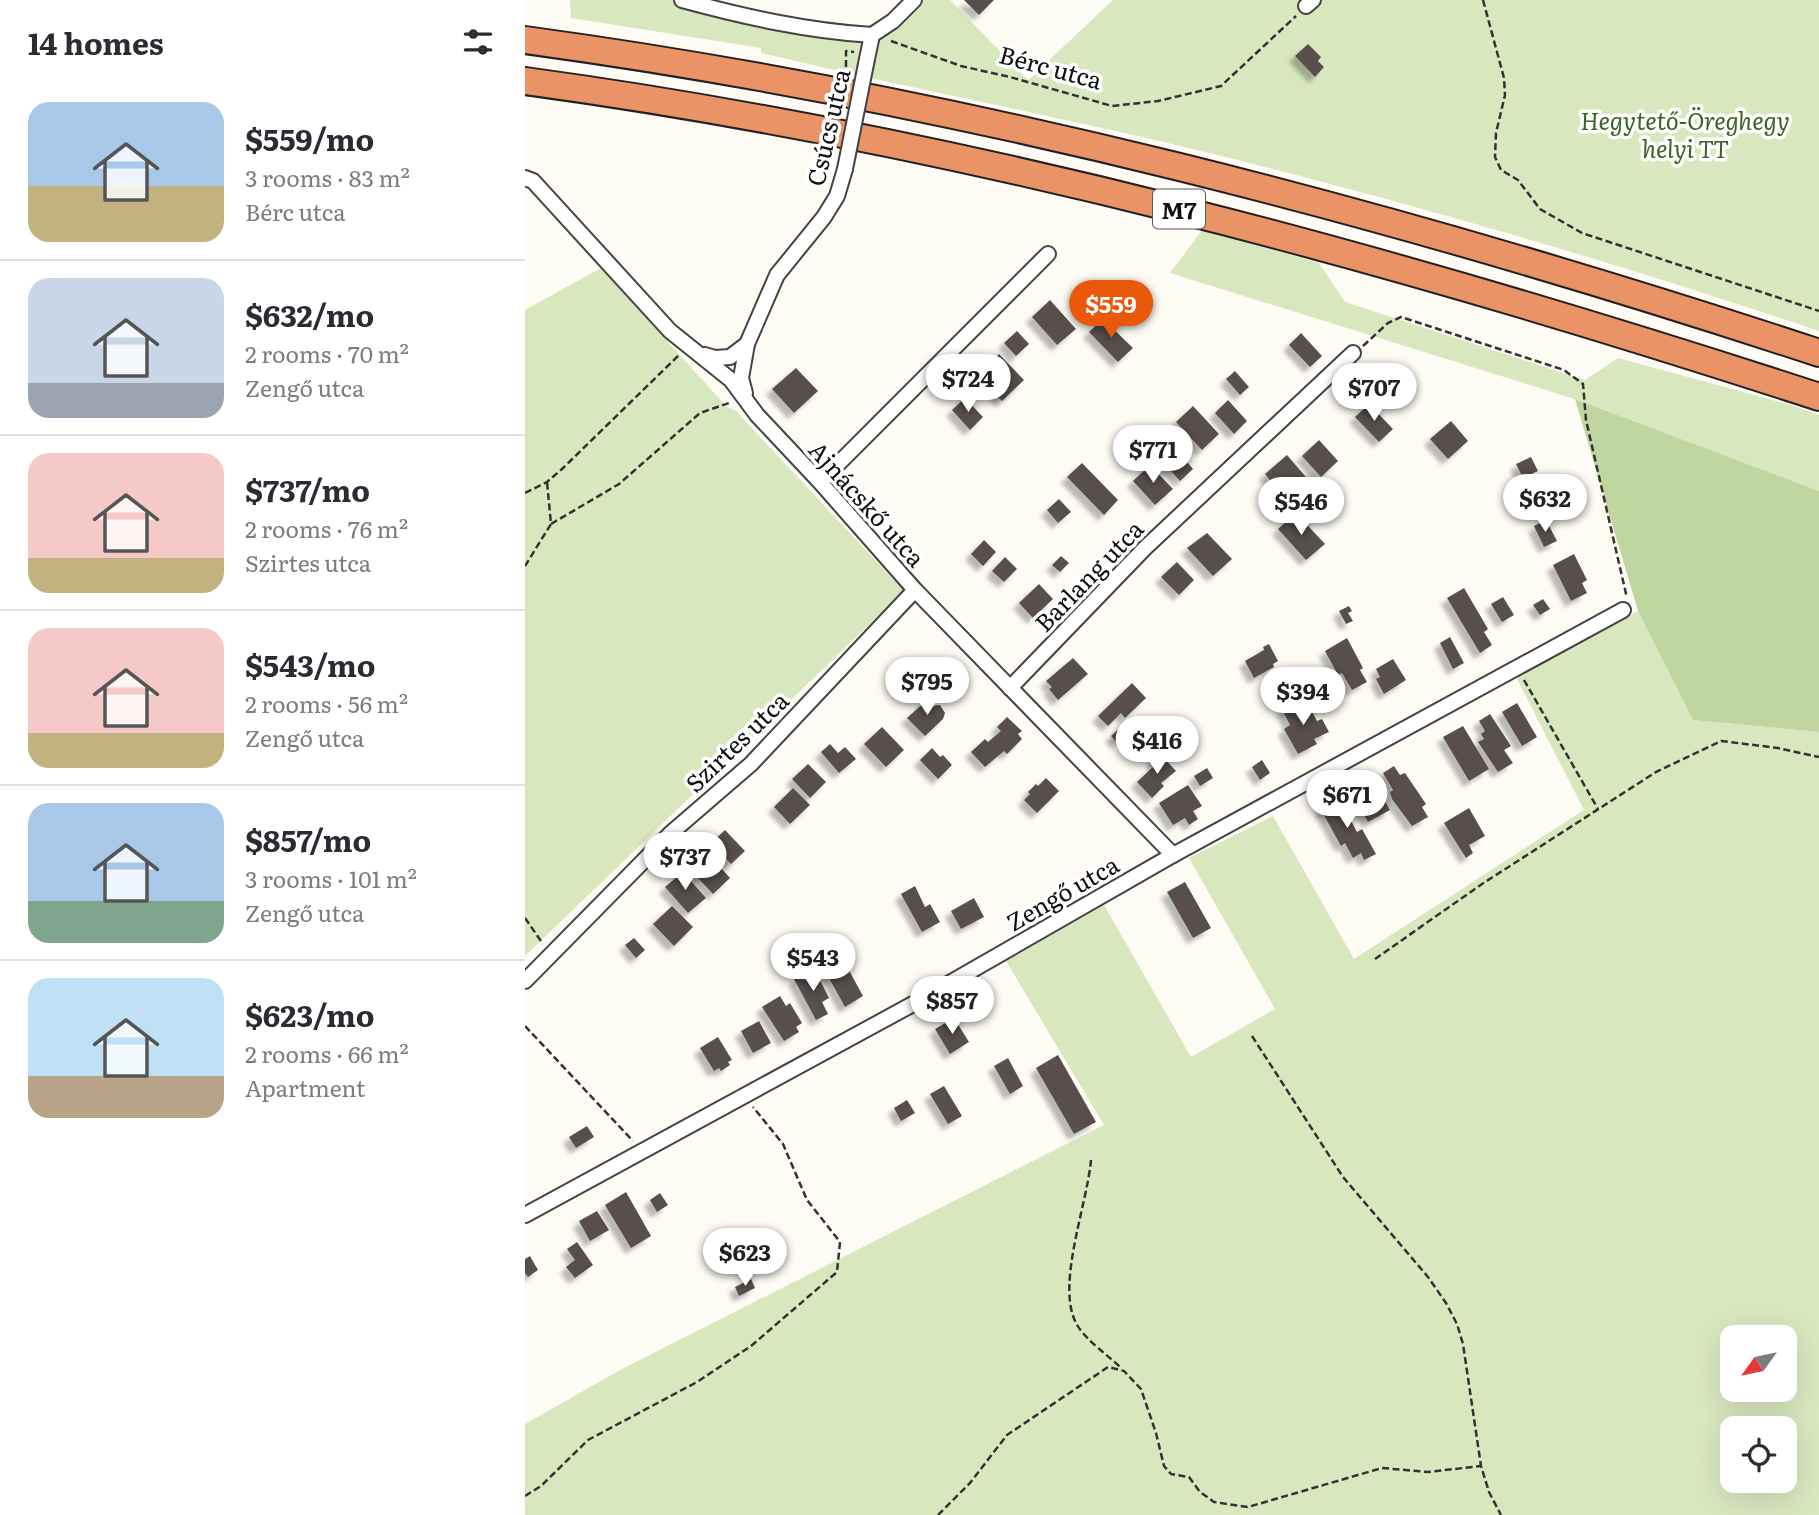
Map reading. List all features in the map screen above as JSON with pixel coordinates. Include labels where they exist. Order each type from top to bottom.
[{"type":"highway","name":"M7","points":[[525,40],[779,80],[1215,175],[1511,257],[1685,309],[1819,354]]},
{"type":"highway","name":"M7","points":[[525,81],[800,126],[1095,188],[1416,272],[1819,397]]},
{"type":"street","points":[[682,0],[750,18],[830,32],[872,35],[893,21],[914,0]]},
{"type":"street","name":"Csúcs utca","points":[[746,398],[741,378],[747,344],[777,275],[837,196],[845,169],[862,56],[872,35]]},
{"type":"street","name":"Ajnácskő utca","points":[[529,180],[655,315],[731,380],[757,415],[915,590],[1173,855]]},
{"type":"street","points":[[820,482],[1048,254]]},
{"type":"street","points":[[694,349],[715,358],[730,356],[747,344]]},
{"type":"street","name":"Barlang utca","points":[[1010,688],[1145,548],[1353,353]]},
{"type":"street","name":"Szirtes utca","points":[[525,981],[671,833],[751,764],[915,590]]},
{"type":"street","name":"Zengő utca","points":[[525,1215],[912,1004],[1173,855],[1623,610]]},
{"type":"path","points":[[1483,0],[1504,78],[1505,95],[1496,133],[1495,157],[1501,170],[1518,180],[1540,209],[1582,233],[1819,311]]},
{"type":"path","name":"Bérc utca","points":[[872,35],[961,66],[1112,106],[1158,101],[1221,86],[1310,3]]},
{"type":"path","points":[[846,67],[846,51],[862,56]]},
{"type":"path","points":[[1353,353],[1388,323],[1401,317],[1414,319],[1563,370],[1583,384],[1586,420],[1627,596],[1627,606],[1623,610]]},
{"type":"path","points":[[525,493],[562,469],[694,349]]},
{"type":"path","points":[[525,566],[551,524],[619,484],[699,413],[746,398]]},
{"type":"path","points":[[547,481],[551,524]]},
{"type":"path","points":[[1517,668],[1598,809]]},
{"type":"path","points":[[1375,959],[1482,884],[1598,809],[1657,772],[1721,741],[1778,748],[1819,757]]},
{"type":"path","points":[[525,918],[550,956]]},
{"type":"path","points":[[525,1026],[643,1152]]},
{"type":"path","points":[[1252,1036],[1343,1177],[1428,1277],[1457,1324],[1463,1344],[1481,1466],[1489,1492],[1501,1515]]},
{"type":"path","points":[[525,1496],[541,1486],[588,1440],[697,1382],[751,1346],[837,1272],[840,1242],[807,1200],[783,1144],[744,1096]]},
{"type":"path","points":[[1091,1160],[1089,1184],[1075,1239],[1069,1307],[1076,1325],[1085,1336],[1142,1389],[1164,1466],[1171,1474],[1189,1477],[1200,1492],[1214,1502],[1248,1507],[1382,1468],[1428,1472],[1481,1466]]},
{"type":"path","points":[[938,1515],[970,1483],[1007,1435],[1095,1374],[1108,1367],[1124,1371]]},
{"type":"green space","name":"Hegytető-Öreghegy helyi TT","points":[[570,0],[705,0],[704,4],[757,10],[833,26],[865,27],[925,0],[950,0],[1028,80],[1113,0],[1819,0],[1819,331],[1686,287],[1484,226],[1216,155],[761,53],[761,48],[571,18]]},
{"type":"green space","points":[[1203,229],[1319,263],[1345,302],[1585,380],[1618,358],[1819,415],[1819,491],[1575,399],[1170,273]]},
{"type":"green space","points":[[601,268],[726,406],[736,411],[904,591],[525,956],[525,310]]},
{"type":"green space","points":[[1575,399],[1819,491],[1819,732],[1693,720],[1638,611]]},
{"type":"green space","points":[[1638,611],[1693,720],[1819,732],[1819,1515],[525,1515],[525,1424],[622,1369],[1104,1125],[1006,961],[1104,905],[1191,1057],[1275,1009],[1189,858],[1273,816],[1354,959],[1584,810],[1516,677]]},
{"type":"building","points":[[964,0],[994,0],[979,15]]},
{"type":"building","points":[[1308,44],[1321,57],[1318,61],[1324,67],[1315,77],[1295,56]]},
{"type":"building","points":[[1050,300],[1076,329],[1057,345],[1032,317]]},
{"type":"building","points":[[1103,319],[1133,348],[1118,362],[1089,332]]},
{"type":"building","points":[[1017,331],[1029,344],[1016,356],[1004,343]]},
{"type":"building","points":[[1301,333],[1322,356],[1310,367],[1289,345]]},
{"type":"building","points":[[999,354],[1024,380],[1002,401],[977,375]]},
{"type":"building","points":[[796,368],[818,391],[794,413],[772,389]]},
{"type":"building","points":[[1235,371],[1249,387],[1240,395],[1226,379]]},
{"type":"building","points":[[965,398],[983,417],[970,430],[952,410]]},
{"type":"building","points":[[1228,400],[1247,421],[1234,434],[1215,413]]},
{"type":"building","points":[[1369,404],[1393,429],[1379,442],[1355,417]]},
{"type":"building","points":[[1193,406],[1219,434],[1202,450],[1176,422]]},
{"type":"building","points":[[1451,421],[1468,441],[1448,459],[1430,439]]},
{"type":"building","points":[[1319,440],[1338,461],[1321,477],[1302,456]]},
{"type":"building","points":[[1176,449],[1193,469],[1180,481],[1162,461]]},
{"type":"building","points":[[1287,455],[1306,477],[1284,496],[1265,474]]},
{"type":"building","points":[[1531,457],[1538,471],[1523,478],[1516,464]]},
{"type":"building","points":[[1082,463],[1118,500],[1104,515],[1067,477]]},
{"type":"building","points":[[1150,465],[1173,489],[1155,505],[1133,481]]},
{"type":"building","points":[[1059,499],[1071,512],[1058,523],[1047,510]]},
{"type":"building","points":[[1296,513],[1325,544],[1306,560],[1278,529]]},
{"type":"building","points":[[1546,520],[1557,541],[1544,547],[1534,526]]},
{"type":"building","points":[[1207,533],[1232,559],[1213,576],[1187,548]]},
{"type":"building","points":[[984,540],[996,552],[983,566],[971,554]]},
{"type":"building","points":[[1574,554],[1587,580],[1582,583],[1587,593],[1571,601],[1553,565]]},
{"type":"building","points":[[1061,556],[1069,563],[1060,572],[1052,565]]},
{"type":"building","points":[[1005,557],[1017,569],[1004,582],[992,571]]},
{"type":"building","points":[[1177,562],[1194,580],[1179,595],[1161,577]]},
{"type":"building","points":[[1039,584],[1053,599],[1033,618],[1019,603]]},
{"type":"building","points":[[1464,588],[1488,629],[1484,632],[1492,645],[1480,653],[1447,598]]},
{"type":"building","points":[[1503,597],[1514,615],[1502,622],[1491,604]]},
{"type":"building","points":[[1543,599],[1550,609],[1540,615],[1533,605]]},
{"type":"building","points":[[1349,606],[1352,611],[1348,613],[1353,621],[1346,624],[1339,611]]},
{"type":"building","points":[[1450,637],[1464,663],[1453,669],[1440,643]]},
{"type":"building","points":[[1347,638],[1363,668],[1360,670],[1367,682],[1352,690],[1342,673],[1338,675],[1325,651]]},
{"type":"building","points":[[1269,644],[1278,661],[1273,664],[1274,667],[1254,678],[1245,661]]},
{"type":"building","points":[[1073,658],[1088,674],[1058,700],[1046,681]]},
{"type":"building","points":[[1393,659],[1406,680],[1384,694],[1376,679],[1380,677],[1376,669]]},
{"type":"building","points":[[1132,683],[1146,698],[1125,718],[1121,713],[1108,726],[1098,716]]},
{"type":"building","points":[[926,701],[932,706],[940,705],[945,713],[943,719],[925,736],[907,718]]},
{"type":"building","points":[[1294,701],[1298,709],[1308,704],[1317,721],[1322,719],[1329,732],[1314,739],[1317,744],[1298,754],[1284,729],[1290,725],[1282,709]]},
{"type":"building","points":[[1517,703],[1537,737],[1522,746],[1502,712]]},
{"type":"building","points":[[1490,714],[1511,746],[1504,750],[1513,763],[1498,772],[1478,742],[1484,739],[1481,734],[1485,731],[1479,721]]},
{"type":"building","points":[[1007,717],[1022,731],[1018,734],[1022,739],[1007,754],[1004,751],[985,767],[971,752],[985,739],[988,742],[1001,731],[997,727]]},
{"type":"building","points":[[1124,724],[1130,730],[1117,743],[1111,736]]},
{"type":"building","points":[[1463,726],[1489,769],[1469,781],[1443,737]]},
{"type":"building","points":[[882,727],[904,750],[886,767],[864,744]]},
{"type":"building","points":[[830,744],[838,753],[845,747],[856,759],[839,773],[821,752]]},
{"type":"building","points":[[932,748],[952,765],[938,779],[920,760]]},
{"type":"building","points":[[1161,751],[1176,771],[1161,783],[1164,786],[1152,798],[1137,782],[1156,764],[1152,760]]},
{"type":"building","points":[[1262,760],[1270,773],[1260,780],[1252,767]]},
{"type":"building","points":[[808,764],[826,782],[810,798],[792,779]]},
{"type":"building","points":[[1394,766],[1400,775],[1405,773],[1426,804],[1422,807],[1428,817],[1412,826],[1392,799],[1390,792],[1393,790],[1383,773]]},
{"type":"building","points":[[1207,768],[1213,778],[1200,786],[1194,776]]},
{"type":"building","points":[[1046,778],[1059,791],[1037,813],[1024,800],[1036,784],[1038,786]]},
{"type":"building","points":[[1373,779],[1390,810],[1368,822],[1351,791]]},
{"type":"building","points":[[1188,785],[1202,806],[1193,811],[1198,819],[1189,825],[1185,818],[1173,825],[1159,803]]},
{"type":"building","points":[[793,788],[810,805],[790,824],[774,807]]},
{"type":"building","points":[[1339,798],[1357,832],[1362,829],[1376,854],[1364,860],[1361,853],[1353,858],[1345,843],[1341,846],[1320,808]]},
{"type":"building","points":[[1469,808],[1485,836],[1469,845],[1473,853],[1466,858],[1444,823]]},
{"type":"building","points":[[725,830],[745,851],[731,864],[711,843]]},
{"type":"building","points":[[706,851],[730,878],[713,894],[684,863],[694,854],[698,858]]},
{"type":"building","points":[[683,872],[706,898],[688,913],[665,887]]},
{"type":"building","points":[[1185,882],[1211,928],[1193,938],[1167,892]]},
{"type":"building","points":[[915,886],[925,907],[930,904],[940,922],[922,932],[901,894]]},
{"type":"building","points":[[974,898],[984,917],[961,929],[951,911]]},
{"type":"building","points":[[672,906],[693,927],[674,946],[653,924]]},
{"type":"building","points":[[634,938],[645,950],[636,958],[625,945]]},
{"type":"building","points":[[837,961],[840,966],[845,963],[863,996],[845,1007],[824,969]]},
{"type":"building","points":[[814,968],[829,998],[822,1002],[828,1014],[816,1020],[794,979]]},
{"type":"building","points":[[780,996],[786,1006],[790,1003],[802,1023],[796,1027],[799,1032],[784,1041],[762,1007]]},
{"type":"building","points":[[954,1018],[969,1042],[950,1054],[935,1029]]},
{"type":"building","points":[[759,1021],[771,1043],[753,1053],[741,1031]]},
{"type":"building","points":[[718,1037],[732,1060],[728,1062],[730,1065],[721,1071],[719,1068],[714,1071],[700,1048]]},
{"type":"building","points":[[1058,1055],[1096,1122],[1074,1134],[1036,1068]]},
{"type":"building","points":[[1008,1058],[1023,1086],[1010,1094],[994,1066]]},
{"type":"building","points":[[944,1086],[962,1116],[948,1124],[930,1094]]},
{"type":"building","points":[[907,1100],[915,1113],[901,1121],[894,1108]]},
{"type":"building","points":[[587,1126],[594,1137],[576,1148],[569,1137]]},
{"type":"building","points":[[626,1192],[651,1236],[631,1248],[605,1205]]},
{"type":"building","points":[[660,1193],[668,1205],[657,1212],[650,1200]]},
{"type":"building","points":[[597,1211],[609,1230],[590,1241],[579,1221]]},
{"type":"building","points":[[577,1242],[593,1265],[575,1278],[566,1267],[575,1260],[567,1249]]},
{"type":"building","points":[[530,1256],[538,1270],[528,1277],[525,1273],[525,1259]]},
{"type":"building","points":[[751,1279],[755,1288],[739,1296],[735,1287]]}]
